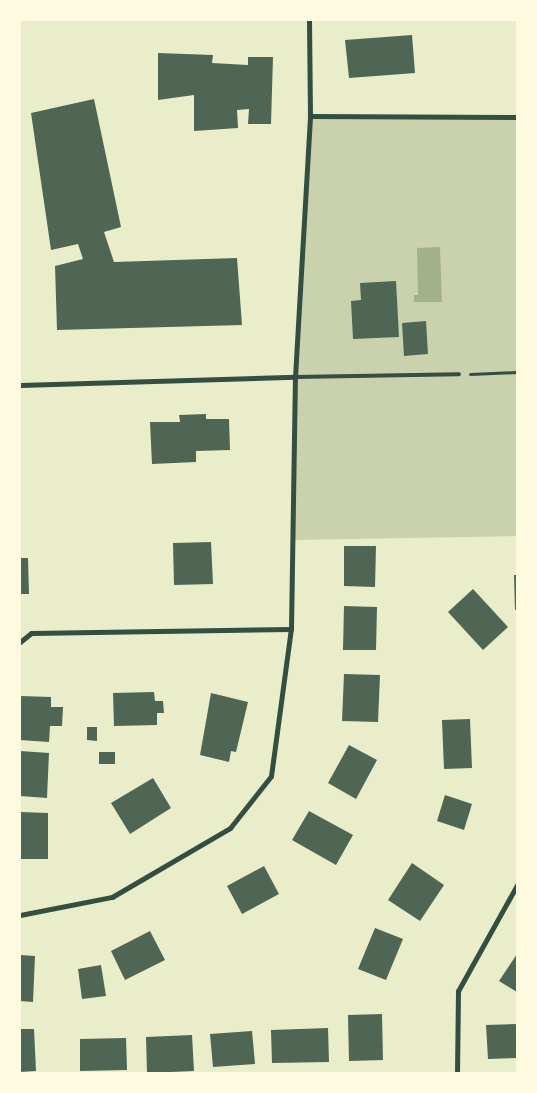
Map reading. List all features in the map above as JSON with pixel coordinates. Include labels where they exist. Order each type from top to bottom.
[{"type":"street","points":[[20,915],[112,897],[230,828],[271,776],[291,629],[295,377],[310,116],[309,20]]},
{"type":"street","points":[[310,116],[517,117]]},
{"type":"street","points":[[20,385],[295,377]]},
{"type":"street","points":[[20,642],[31,633],[291,629]]},
{"type":"street","points":[[457,1073],[458,991],[517,885]]},
{"type":"lane","points":[[295,377],[460,374]]},
{"type":"path","points":[[460,374],[517,372]]},
{"type":"shaded area","points":[[310,116],[517,117],[517,536],[293,540],[295,377]]},
{"type":"shaded area","points":[[440,247],[442,302],[414,302],[414,295],[418,295],[417,248]]},
{"type":"building","points":[[412,35],[415,73],[349,78],[345,40]]},
{"type":"building","points":[[158,53],[213,55],[212,63],[248,65],[248,57],[273,57],[271,124],[248,124],[249,109],[237,110],[238,128],[194,131],[194,95],[158,100]]},
{"type":"building","points":[[94,99],[121,227],[104,232],[114,262],[237,258],[242,325],[57,330],[55,266],[83,259],[78,244],[51,250],[31,113]]},
{"type":"building","points":[[396,281],[399,337],[353,339],[351,301],[361,300],[360,283]]},
{"type":"building","points":[[426,321],[428,354],[404,356],[402,323]]},
{"type":"building","points":[[206,414],[206,419],[229,419],[230,450],[196,451],[196,462],[152,464],[150,422],[180,422],[179,415]]},
{"type":"building","points":[[211,542],[213,584],[174,585],[173,543]]},
{"type":"building","points":[[344,546],[376,546],[375,587],[344,586]]},
{"type":"building","points":[[20,558],[28,558],[29,594],[20,594]]},
{"type":"building","points":[[514,575],[517,575],[517,610],[515,610]]},
{"type":"building","points":[[473,589],[508,627],[483,650],[448,612]]},
{"type":"building","points":[[344,606],[377,607],[376,650],[343,650]]},
{"type":"building","points":[[344,674],[380,675],[378,722],[342,721]]},
{"type":"building","points":[[154,692],[155,701],[163,701],[164,713],[157,713],[157,725],[114,726],[113,693]]},
{"type":"building","points":[[211,693],[248,702],[236,752],[231,751],[229,762],[200,755]]},
{"type":"building","points":[[20,696],[51,697],[51,707],[63,707],[62,726],[50,726],[49,742],[20,740]]},
{"type":"building","points":[[470,719],[472,768],[444,769],[442,720]]},
{"type":"building","points":[[87,727],[97,727],[97,741],[87,740]]},
{"type":"building","points":[[349,745],[377,760],[356,799],[328,783]]},
{"type":"building","points":[[20,751],[49,753],[47,798],[20,796]]},
{"type":"building","points":[[99,752],[115,752],[115,764],[99,764]]},
{"type":"building","points":[[153,778],[171,808],[130,834],[111,803]]},
{"type":"building","points":[[445,795],[472,804],[464,830],[437,821]]},
{"type":"building","points":[[309,811],[353,835],[336,865],[292,840]]},
{"type":"building","points":[[20,812],[48,813],[48,859],[20,859]]},
{"type":"building","points":[[412,863],[444,885],[420,921],[388,900]]},
{"type":"building","points":[[264,866],[279,894],[242,914],[227,886]]},
{"type":"building","points":[[375,928],[403,939],[386,980],[358,969]]},
{"type":"building","points":[[150,931],[165,960],[125,980],[111,951]]},
{"type":"building","points":[[517,954],[517,992],[499,981]]},
{"type":"building","points":[[20,955],[35,956],[33,1002],[20,1001]]},
{"type":"building","points":[[101,965],[106,996],[82,999],[78,969]]},
{"type":"building","points":[[382,1014],[383,1060],[349,1061],[348,1015]]},
{"type":"building","points":[[517,1024],[517,1058],[488,1059],[486,1025]]},
{"type":"building","points":[[328,1028],[329,1062],[272,1063],[271,1030]]},
{"type":"building","points":[[20,1029],[34,1029],[36,1071],[20,1072]]},
{"type":"building","points":[[252,1031],[255,1064],[213,1067],[210,1034]]},
{"type":"building","points":[[192,1035],[194,1071],[147,1073],[146,1037]]},
{"type":"building","points":[[126,1038],[127,1070],[80,1071],[80,1039]]}]
